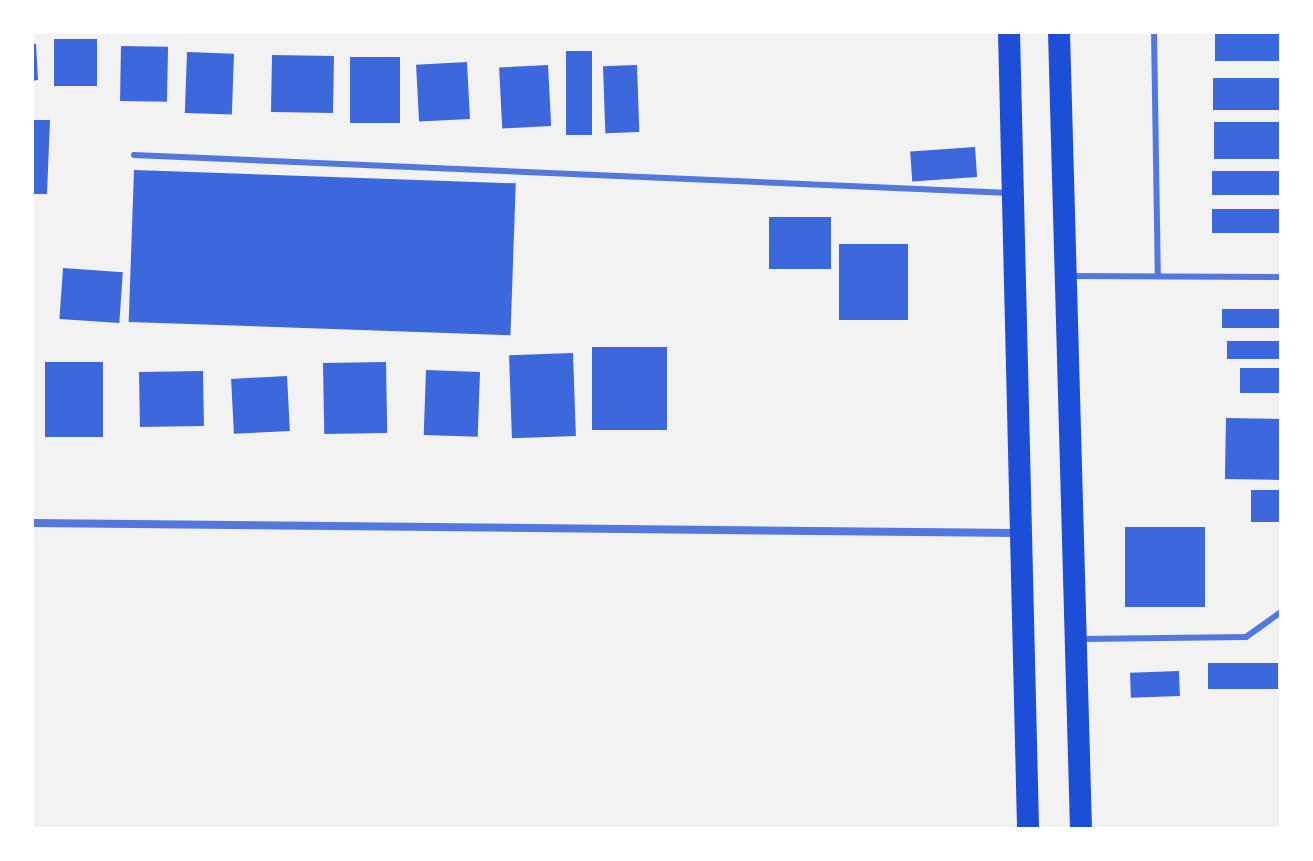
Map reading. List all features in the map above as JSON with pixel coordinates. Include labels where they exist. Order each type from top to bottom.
[{"type":"highway","points":[[1009,32],[1018,533],[1028,829]]},
{"type":"highway","points":[[1059,32],[1062,276],[1081,829]]},
{"type":"street","points":[[32,523],[1018,533]]},
{"type":"lane","points":[[1154,32],[1158,275]]},
{"type":"lane","points":[[134,155],[1011,194]]},
{"type":"lane","points":[[1062,276],[1281,277]]},
{"type":"lane","points":[[1074,639],[1246,637],[1281,612]]},
{"type":"building","points":[[1215,32],[1281,32],[1281,61],[1215,61]]},
{"type":"building","points":[[54,39],[97,39],[97,86],[54,86]]},
{"type":"building","points":[[32,44],[36,44],[38,80],[32,81]]},
{"type":"building","points":[[121,46],[168,47],[167,102],[120,101]]},
{"type":"building","points":[[566,51],[592,51],[592,135],[566,135]]},
{"type":"building","points":[[187,52],[234,54],[232,115],[185,113]]},
{"type":"building","points":[[272,55],[334,56],[333,113],[271,112]]},
{"type":"building","points":[[350,57],[400,57],[400,123],[350,123]]},
{"type":"building","points":[[467,62],[470,119],[419,122],[416,65]]},
{"type":"building","points":[[548,65],[551,126],[502,128],[499,68]]},
{"type":"building","points":[[637,65],[639,132],[605,133],[603,66]]},
{"type":"building","points":[[1213,78],[1281,78],[1281,110],[1213,110]]},
{"type":"building","points":[[32,120],[50,120],[47,194],[32,194]]},
{"type":"building","points":[[1214,122],[1281,122],[1281,159],[1214,159]]},
{"type":"building","points":[[975,147],[977,177],[912,181],[910,152]]},
{"type":"building","points":[[134,170],[516,183],[510,335],[129,322]]},
{"type":"building","points":[[1212,171],[1281,171],[1281,195],[1212,195]]},
{"type":"building","points":[[1212,209],[1281,209],[1281,233],[1212,233]]},
{"type":"building","points":[[769,217],[831,217],[831,269],[769,269]]},
{"type":"building","points":[[839,244],[908,244],[908,320],[839,320]]},
{"type":"building","points":[[63,268],[123,272],[119,323],[59,319]]},
{"type":"building","points":[[1222,309],[1281,309],[1281,328],[1222,328]]},
{"type":"building","points":[[1227,341],[1281,341],[1281,359],[1227,359]]},
{"type":"building","points":[[592,347],[667,347],[667,430],[592,430]]},
{"type":"building","points":[[573,353],[576,436],[512,438],[509,355]]},
{"type":"building","points":[[45,362],[103,362],[103,437],[45,437]]},
{"type":"building","points":[[386,362],[387,433],[324,434],[323,363]]},
{"type":"building","points":[[1240,368],[1281,368],[1281,393],[1240,393]]},
{"type":"building","points":[[426,370],[480,372],[478,437],[424,435]]},
{"type":"building","points":[[203,371],[204,426],[140,427],[139,372]]},
{"type":"building","points":[[287,376],[290,431],[234,434],[231,379]]},
{"type":"building","points":[[1226,418],[1281,419],[1280,480],[1225,479]]},
{"type":"building","points":[[1251,490],[1281,490],[1281,522],[1251,522]]},
{"type":"building","points":[[1125,527],[1205,527],[1205,607],[1125,607]]},
{"type":"building","points":[[1208,663],[1278,663],[1278,689],[1208,689]]},
{"type":"building","points":[[1179,671],[1180,696],[1131,698],[1130,673]]}]
